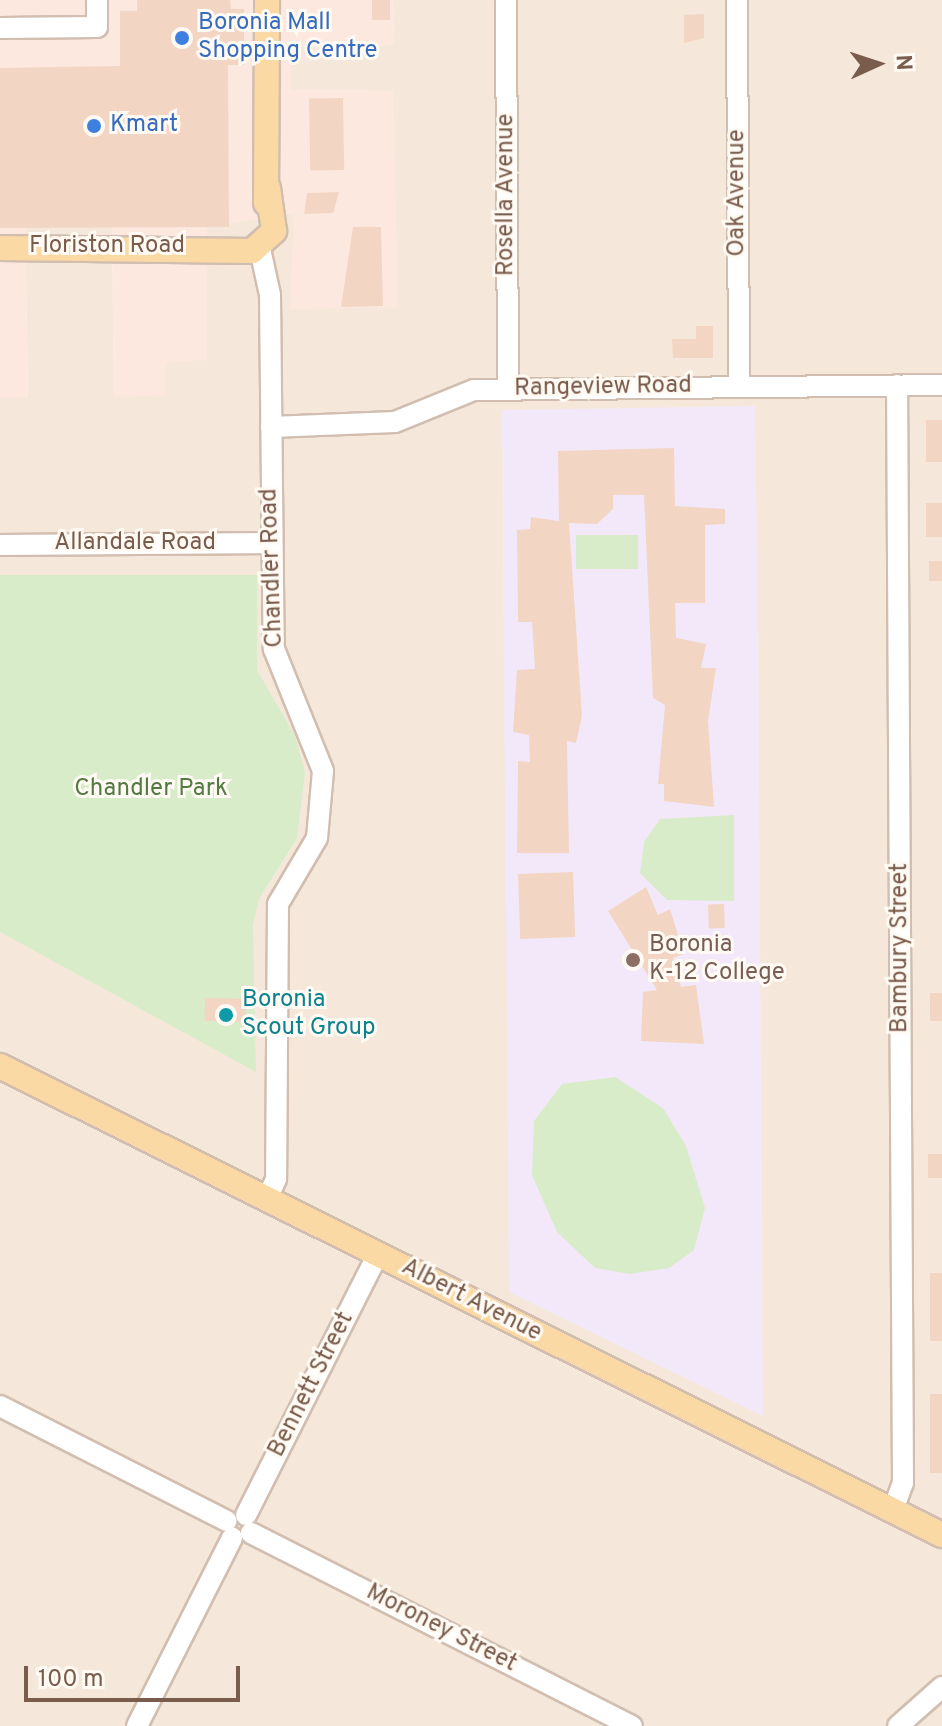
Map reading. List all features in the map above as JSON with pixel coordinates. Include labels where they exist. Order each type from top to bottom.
[{"type":"main road","name":"Chandler Road","points":[[262,241],[268,188],[267,0]]},
{"type":"main road","name":"Floriston Road","points":[[0,248],[215,248],[262,241]]},
{"type":"main road","name":"Albert Avenue","points":[[0,1066],[942,1535]]},
{"type":"street","points":[[0,28],[97,27],[97,0]]},
{"type":"street","name":"Rosella Avenue","points":[[506,0],[508,389]]},
{"type":"street","name":"Oak Avenue","points":[[737,0],[739,387]]},
{"type":"street","name":"Chandler Road","points":[[262,241],[278,265],[270,295],[269,543],[278,670],[323,771],[317,838],[278,904],[276,1179],[267,1199]]},
{"type":"street","name":"Bambury Street","points":[[893,1510],[903,1483],[897,385]]},
{"type":"street","name":"Rangeview Road","points":[[271,427],[395,422],[457,393],[508,389],[942,385]]},
{"type":"street","name":"Allandale Road","points":[[0,545],[269,543]]},
{"type":"street","name":"Bennett Street","points":[[137,1726],[378,1254]]},
{"type":"street","name":"Moroney Street","points":[[0,1406],[632,1726]]},
{"type":"street","points":[[898,1726],[942,1687]]},
{"type":"shaded area","points":[[0,0],[393,0],[394,45],[291,47],[291,90],[393,91],[398,307],[290,309],[294,213],[207,226],[207,360],[166,362],[165,395],[114,397],[112,226],[25,226],[28,398],[0,398]]},
{"type":"shaded area","points":[[393,0],[942,0],[942,1726],[0,1726],[0,398],[28,398],[25,225],[112,226],[114,397],[165,361],[207,226],[294,213],[393,91],[291,90],[291,47],[394,45]]},
{"type":"shaded area","name":"Boronia K-12 College","points":[[755,406],[763,1416],[509,1292],[502,410]]},
{"type":"green space","points":[[576,535],[638,535],[638,569],[576,569]]},
{"type":"green space","name":"Chandler Park","points":[[0,575],[257,575],[257,670],[295,736],[305,772],[297,838],[259,899],[253,925],[256,1072],[0,932]]},
{"type":"green space","points":[[734,815],[734,901],[667,900],[640,873],[644,842],[660,819]]},
{"type":"green space","points":[[615,1077],[663,1108],[686,1146],[705,1208],[694,1250],[669,1268],[630,1274],[595,1268],[557,1232],[532,1175],[534,1121],[562,1084]]},
{"type":"building","points":[[137,0],[230,0],[231,9],[244,9],[244,65],[228,65],[229,227],[0,228],[0,68],[120,66],[120,11],[137,11]]},
{"type":"building","points":[[372,0],[390,0],[390,20],[372,20]]},
{"type":"building","points":[[704,14],[704,38],[684,43],[684,15]]},
{"type":"building","points":[[343,98],[344,170],[310,171],[309,99]]},
{"type":"building","points":[[339,192],[333,213],[304,214],[307,193]]},
{"type":"building","points":[[353,227],[381,227],[383,306],[341,307]]},
{"type":"building","points":[[696,326],[713,326],[713,358],[673,358],[672,339],[696,339]]},
{"type":"building","points":[[926,420],[942,420],[942,462],[926,462]]},
{"type":"building","points":[[674,448],[675,506],[725,509],[725,524],[705,525],[705,603],[675,603],[676,638],[706,644],[701,668],[716,668],[708,721],[714,807],[664,801],[664,784],[658,784],[665,705],[653,698],[644,495],[613,495],[613,509],[597,524],[569,523],[582,716],[576,743],[567,741],[569,853],[517,853],[518,761],[530,762],[529,735],[513,732],[517,670],[535,669],[532,622],[518,622],[517,530],[530,529],[531,517],[559,521],[558,451]]},
{"type":"building","points":[[926,503],[942,503],[942,537],[926,537]]},
{"type":"building","points":[[929,561],[942,561],[942,581],[929,581]]},
{"type":"building","points":[[573,872],[575,937],[520,939],[518,874]]},
{"type":"building","points":[[646,887],[658,915],[670,909],[684,954],[673,958],[681,987],[696,985],[704,1044],[641,1041],[643,992],[657,990],[608,911]]},
{"type":"building","points":[[724,904],[725,928],[709,929],[708,905]]},
{"type":"building","points":[[930,993],[942,993],[942,1021],[930,1021]]},
{"type":"building","name":"Boronia Scout Group","points":[[205,998],[246,999],[246,1022],[205,1021]]},
{"type":"building","points":[[928,1154],[942,1154],[942,1178],[928,1178]]},
{"type":"building","points":[[930,1273],[942,1273],[942,1341],[930,1341]]},
{"type":"building","points":[[930,1394],[942,1394],[942,1473],[930,1473]]},
{"type":"place","name":"Boronia Mall Shopping Centre","points":[[182,38]]},
{"type":"place","name":"Kmart","points":[[94,126]]},
{"type":"place","name":"Boronia K-12 College","points":[[633,960]]},
{"type":"place","name":"Boronia Scout Group","points":[[226,1015]]}]
